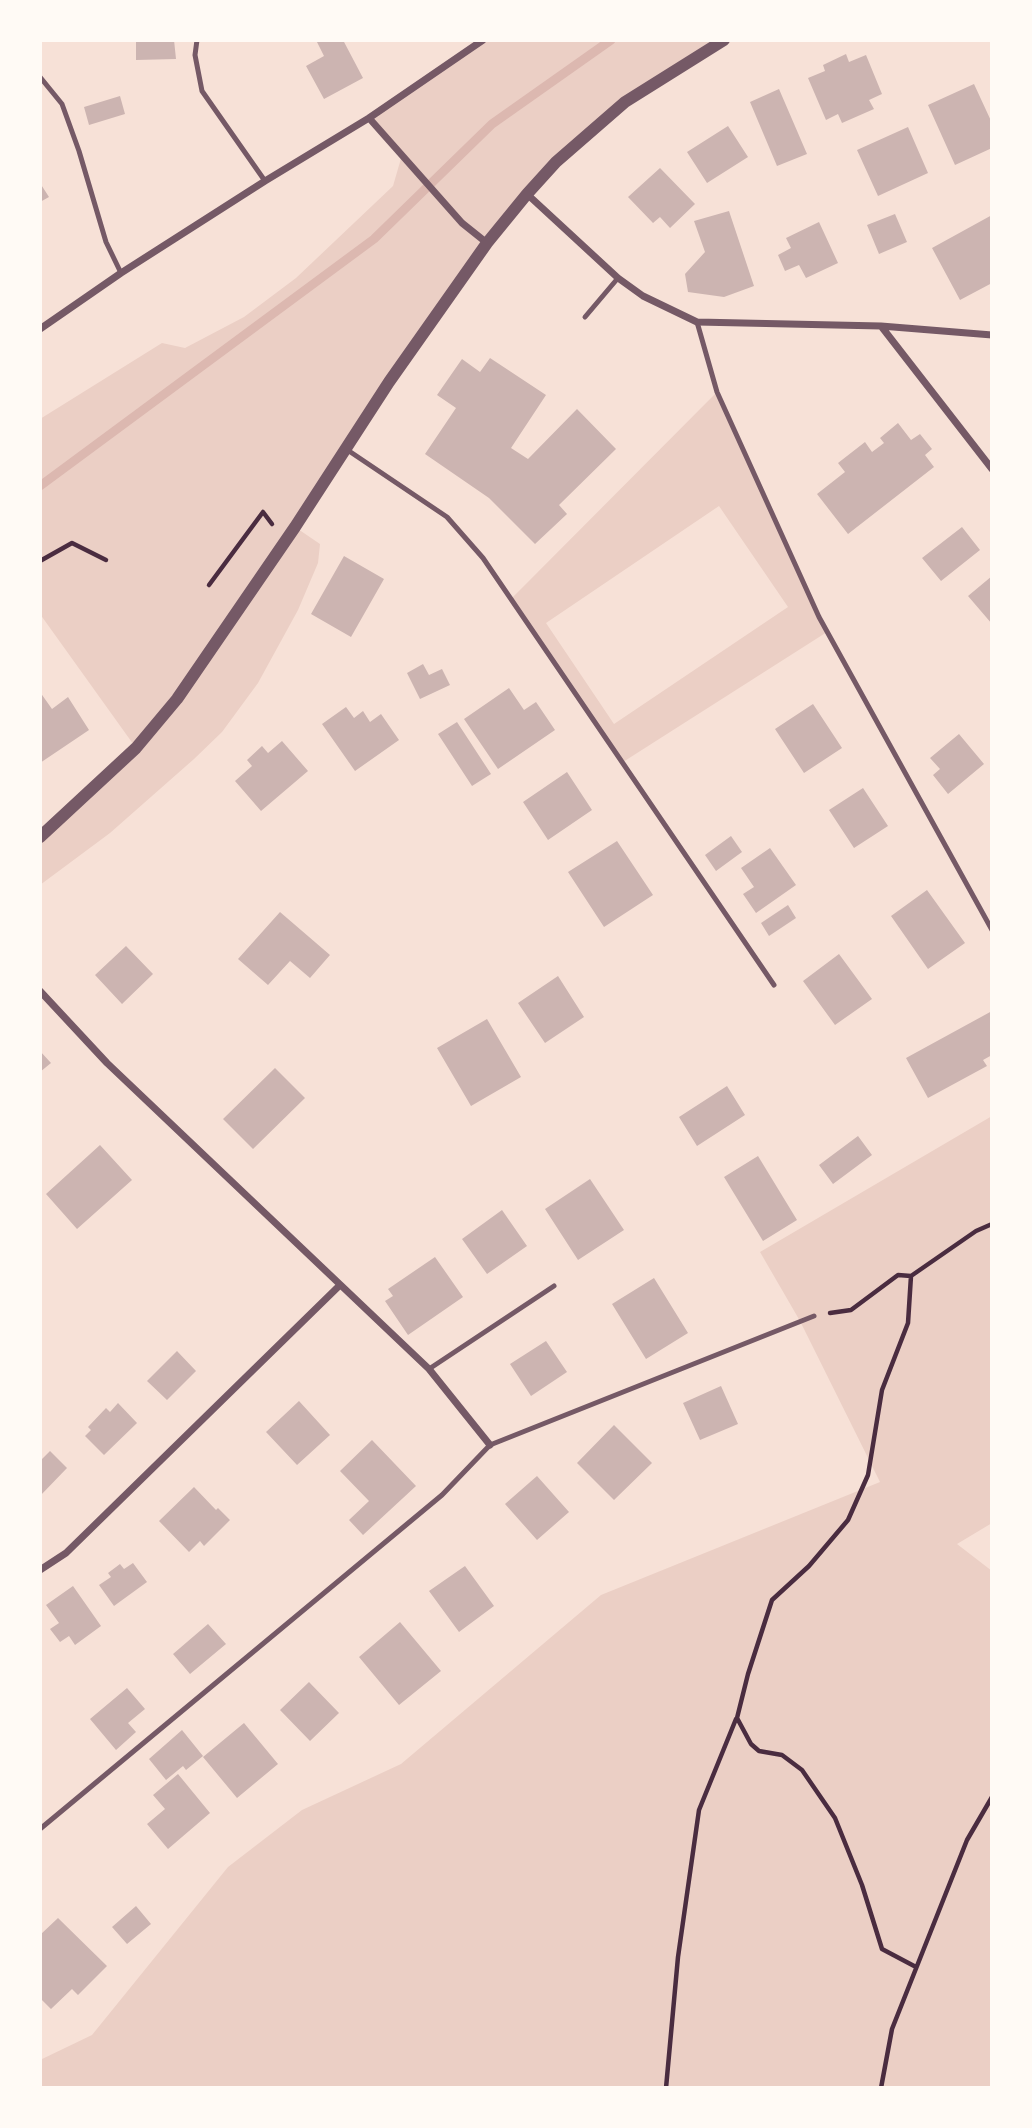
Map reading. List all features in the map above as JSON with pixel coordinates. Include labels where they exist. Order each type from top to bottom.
[{"type":"street","points":[[40,330],[121,273],[369,118],[483,40]]},
{"type":"street","points":[[40,837],[136,748],[177,699],[487,243],[527,194],[556,162],[625,102],[724,40]]},
{"type":"street","points":[[369,118],[462,223],[487,243]]},
{"type":"street","points":[[527,194],[618,278],[643,296],[697,322],[881,326],[992,335]]},
{"type":"street","points":[[881,326],[992,469]]},
{"type":"street","points":[[40,991],[107,1063],[429,1369],[490,1445]]},
{"type":"street","points":[[40,1570],[66,1553],[99,1522],[339,1286]]},
{"type":"lane","points":[[197,40],[195,55],[202,91],[265,181]]},
{"type":"lane","points":[[40,77],[62,104],[107,242],[121,273]]},
{"type":"lane","points":[[585,317],[618,278]]},
{"type":"lane","points":[[697,322],[717,392],[819,617],[992,930]]},
{"type":"lane","points":[[346,449],[447,517],[483,558],[774,985]]},
{"type":"lane","points":[[429,1369],[554,1286]]},
{"type":"lane","points":[[40,1829],[442,1495],[490,1445],[814,1316]]},
{"type":"path","points":[[209,585],[263,512],[277,530]]},
{"type":"path","points":[[40,561],[72,543],[106,560]]},
{"type":"path","points":[[814,1316],[851,1310],[898,1275],[911,1276],[976,1231],[992,1224]]},
{"type":"path","points":[[666,2088],[678,1957],[699,1810],[737,1718],[772,1600],[810,1566],[848,1520],[868,1475],[882,1390],[908,1323],[911,1276]]},
{"type":"path","points":[[737,1718],[751,1744],[759,1751],[782,1755],[802,1770],[835,1818],[862,1885],[882,1949],[916,1967]]},
{"type":"path","points":[[881,2088],[892,2029],[967,1840],[992,1797]]},
{"type":"shaded area","points":[[483,40],[724,40],[625,102],[527,194],[295,527],[320,544],[318,563],[298,610],[258,683],[222,732],[194,759],[110,833],[40,885],[40,837],[136,748],[40,614],[40,419],[162,343],[185,348],[244,317],[296,278],[393,186],[402,155],[369,118]]},
{"type":"shaded area","points":[[717,392],[827,632],[623,762],[512,598]],"holes":[[[719,506],[788,607],[614,724],[546,623]]]},
{"type":"shaded area","points":[[992,1116],[992,1523],[957,1544],[992,1571],[992,2088],[40,2088],[40,2060],[92,2035],[228,1867],[302,1810],[401,1764],[601,1595],[880,1482],[800,1321],[760,1252]]},
{"type":"building","points":[[136,40],[174,40],[176,59],[136,60]]},
{"type":"building","points":[[343,40],[363,78],[324,99],[306,66],[324,56],[317,42]]},
{"type":"building","points":[[846,54],[849,62],[866,55],[882,94],[869,100],[874,109],[842,123],[838,114],[826,120],[808,78],[825,71],[823,65]]},
{"type":"building","points":[[974,84],[992,123],[992,148],[955,165],[928,105]]},
{"type":"building","points":[[779,89],[807,154],[777,166],[750,102]]},
{"type":"building","points":[[120,96],[125,114],[89,125],[84,107]]},
{"type":"building","points":[[728,126],[748,157],[707,183],[687,152]]},
{"type":"building","points":[[908,127],[928,173],[878,196],[857,150]]},
{"type":"building","points":[[660,168],[695,204],[670,228],[660,217],[653,223],[628,197]]},
{"type":"building","points":[[40,183],[49,197],[40,202]]},
{"type":"building","points":[[729,211],[754,286],[724,297],[688,292],[685,274],[705,252],[694,221]]},
{"type":"building","points":[[895,214],[907,242],[879,254],[867,225]]},
{"type":"building","points":[[992,215],[992,283],[960,300],[932,248]]},
{"type":"building","points":[[819,222],[838,263],[806,278],[799,265],[785,271],[778,255],[791,248],[786,238]]},
{"type":"building","points":[[490,358],[546,395],[511,448],[528,459],[577,409],[616,449],[559,505],[567,514],[535,544],[489,498],[425,454],[456,408],[437,395],[462,359],[480,372]]},
{"type":"building","points":[[898,423],[911,440],[920,434],[932,449],[925,455],[934,467],[848,534],[817,494],[845,472],[838,463],[865,442],[872,452],[884,443],[880,438]]},
{"type":"building","points":[[962,527],[980,550],[941,581],[922,558]]},
{"type":"building","points":[[344,556],[384,579],[351,637],[311,614]]},
{"type":"building","points":[[992,576],[992,624],[968,596]]},
{"type":"building","points":[[423,664],[429,675],[442,669],[450,685],[420,699],[407,673]]},
{"type":"building","points":[[509,688],[524,710],[536,702],[555,730],[498,769],[464,719]]},
{"type":"building","points":[[40,692],[52,709],[68,697],[89,730],[40,763]]},
{"type":"building","points":[[813,704],[842,748],[804,773],[775,729]]},
{"type":"building","points":[[346,707],[354,718],[363,711],[370,722],[381,714],[399,740],[355,771],[322,724]]},
{"type":"building","points":[[457,722],[491,774],[472,786],[438,734]]},
{"type":"building","points":[[959,734],[984,764],[948,794],[933,775],[940,769],[930,758]]},
{"type":"building","points":[[282,741],[308,771],[261,811],[235,781],[252,766],[247,760],[262,746],[268,753]]},
{"type":"building","points":[[567,772],[592,810],[548,840],[523,802]]},
{"type":"building","points":[[863,788],[888,826],[854,848],[829,810]]},
{"type":"building","points":[[731,836],[742,852],[716,871],[705,855]]},
{"type":"building","points":[[617,841],[653,895],[604,927],[568,872]]},
{"type":"building","points":[[770,848],[796,885],[756,913],[743,894],[754,887],[741,868]]},
{"type":"building","points":[[927,890],[965,943],[928,969],[891,916]]},
{"type":"building","points":[[788,905],[796,918],[769,936],[761,923]]},
{"type":"building","points":[[280,912],[330,955],[310,978],[290,961],[268,985],[238,959]]},
{"type":"building","points":[[126,946],[153,974],[122,1004],[95,975]]},
{"type":"building","points":[[839,954],[872,999],[835,1025],[803,981]]},
{"type":"building","points":[[558,976],[584,1017],[545,1043],[518,1003]]},
{"type":"building","points":[[992,1011],[992,1055],[983,1060],[987,1066],[928,1098],[906,1058]]},
{"type":"building","points":[[487,1019],[521,1077],[471,1106],[437,1048]]},
{"type":"building","points":[[40,1051],[51,1063],[40,1072]]},
{"type":"building","points":[[275,1068],[305,1098],[253,1149],[223,1119]]},
{"type":"building","points":[[727,1086],[745,1115],[697,1146],[679,1117]]},
{"type":"building","points":[[858,1136],[872,1155],[833,1184],[819,1165]]},
{"type":"building","points":[[100,1145],[132,1180],[77,1229],[46,1194]]},
{"type":"building","points":[[758,1156],[797,1220],[763,1241],[724,1177]]},
{"type":"building","points":[[590,1179],[624,1230],[578,1260],[545,1209]]},
{"type":"building","points":[[502,1210],[527,1246],[487,1274],[462,1239]]},
{"type":"building","points":[[435,1257],[463,1297],[408,1335],[385,1301],[393,1296],[388,1289]]},
{"type":"building","points":[[654,1278],[688,1333],[646,1359],[612,1304]]},
{"type":"building","points":[[546,1341],[567,1372],[531,1396],[510,1364]]},
{"type":"building","points":[[177,1351],[196,1371],[167,1400],[147,1381]]},
{"type":"building","points":[[721,1386],[738,1424],[700,1440],[683,1403]]},
{"type":"building","points":[[299,1401],[330,1435],[297,1465],[266,1432]]},
{"type":"building","points":[[118,1403],[137,1423],[104,1455],[85,1436],[91,1430],[88,1427],[106,1408],[110,1412]]},
{"type":"building","points":[[614,1425],[652,1463],[614,1500],[577,1463]]},
{"type":"building","points":[[372,1440],[416,1486],[363,1535],[349,1520],[369,1501],[340,1471]]},
{"type":"building","points":[[50,1451],[67,1468],[40,1496],[40,1461]]},
{"type":"building","points":[[537,1476],[569,1512],[537,1540],[505,1504]]},
{"type":"building","points":[[194,1487],[230,1520],[204,1546],[200,1541],[189,1552],[159,1521]]},
{"type":"building","points":[[133,1563],[147,1582],[114,1606],[99,1585],[111,1577],[108,1573],[120,1564],[124,1569]]},
{"type":"building","points":[[465,1566],[494,1606],[459,1632],[429,1591]]},
{"type":"building","points":[[73,1586],[101,1626],[75,1645],[69,1636],[60,1642],[50,1629],[59,1623],[46,1605]]},
{"type":"building","points":[[400,1622],[441,1671],[399,1705],[359,1657]]},
{"type":"building","points":[[208,1624],[226,1644],[190,1674],[173,1654]]},
{"type":"building","points":[[309,1682],[339,1713],[310,1741],[280,1710]]},
{"type":"building","points":[[127,1688],[145,1709],[128,1723],[136,1732],[116,1750],[90,1719]]},
{"type":"building","points":[[244,1723],[278,1764],[237,1798],[203,1757]]},
{"type":"building","points":[[182,1730],[203,1756],[186,1770],[183,1766],[166,1780],[149,1759]]},
{"type":"building","points":[[178,1774],[210,1813],[168,1849],[147,1824],[165,1809],[153,1795]]},
{"type":"building","points":[[136,1906],[151,1924],[127,1944],[112,1927]]},
{"type":"building","points":[[58,1918],[107,1966],[78,1995],[72,1989],[51,2009],[40,1998],[40,1935]]},
{"type":"waterway","points":[[40,486],[374,239],[492,124],[611,40]]}]
